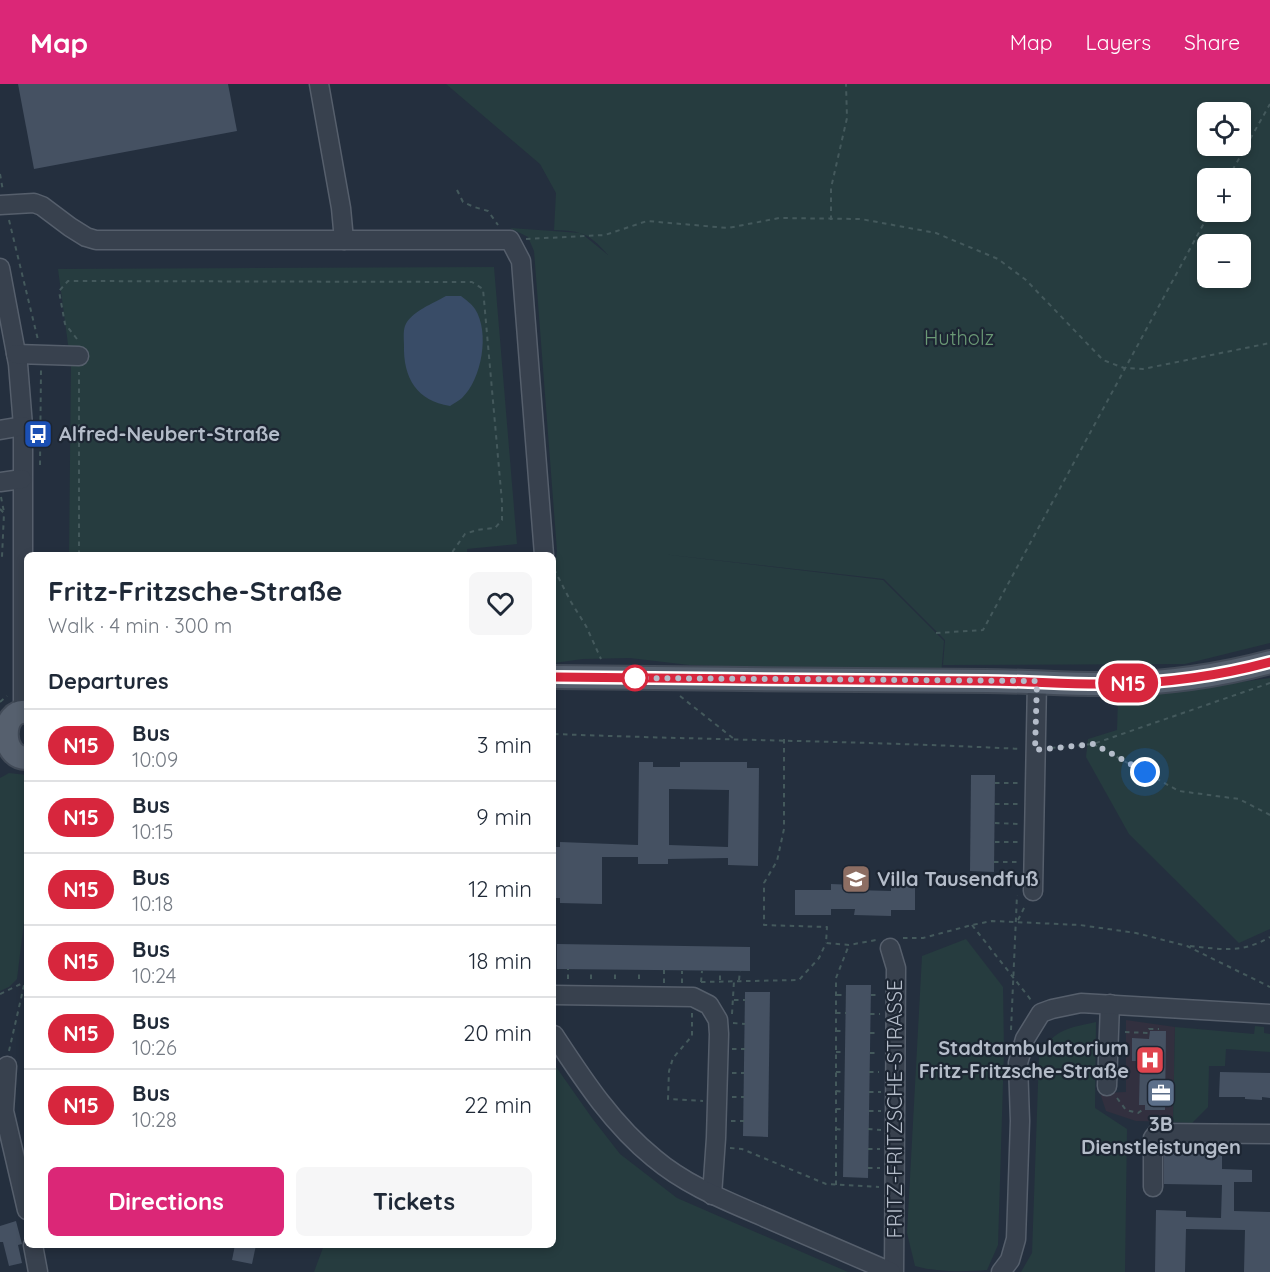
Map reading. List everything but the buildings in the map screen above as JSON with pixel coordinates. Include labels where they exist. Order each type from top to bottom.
[{"type":"main road","points":[[556,677],[1037,681],[1113,684],[1190,679],[1232,672],[1270,662]]},
{"type":"main road","points":[[24,712],[8,717],[0,731],[3,746],[13,756],[24,758]]},
{"type":"street","points":[[319,84],[341,208],[344,240]]},
{"type":"street","points":[[0,205],[34,203],[42,206],[86,237],[96,240],[510,240],[521,261],[544,552]]},
{"type":"street","points":[[0,268],[16,354],[23,426],[24,634]]},
{"type":"street","points":[[16,354],[79,356]]},
{"type":"street","points":[[0,430],[23,426]]},
{"type":"street","points":[[0,482],[22,479]]},
{"type":"street","points":[[1025,891],[1035,750],[1037,681]]},
{"type":"street","name":"FRITZ-FRITZSCHE-STRASSE","points":[[556,1038],[594,1095],[636,1142],[677,1176],[712,1195],[893,1272],[896,968],[890,942]]},
{"type":"street","points":[[556,995],[690,997],[709,1005],[718,1020],[719,1035],[712,1195]]},
{"type":"street","points":[[1001,1272],[1010,1260],[1016,1239],[1020,1121],[1018,1063],[1025,1039],[1041,1013],[1081,1003],[1270,1014]]},
{"type":"street","points":[[1107,1086],[1110,1004]]},
{"type":"street","points":[[7,1066],[4,1111],[24,1190]]},
{"type":"street","points":[[1154,1187],[1153,1138],[1157,1133],[1270,1134]]},
{"type":"street","points":[[34,1248],[38,1272]]},
{"type":"path","points":[[831,220],[831,188],[847,118],[846,84]]},
{"type":"path","points":[[1234,168],[1270,104]]},
{"type":"path","points":[[457,190],[463,202],[488,211],[510,240],[605,235],[647,221],[728,228],[779,218],[861,219],[936,233],[998,259],[1026,280],[1102,360],[1124,368],[1143,369],[1270,343]]},
{"type":"path","points":[[936,633],[983,630],[1204,222]]},
{"type":"path","points":[[79,552],[78,340],[65,324],[59,291],[68,281],[472,282],[483,289],[502,520],[495,528],[465,534],[453,552]]},
{"type":"path","points":[[0,491],[4,513],[2,557]]},
{"type":"path","points":[[0,509],[4,513]]},
{"type":"path","points":[[556,573],[586,626],[604,665]]},
{"type":"path","points":[[556,734],[736,741],[784,739],[1035,750],[1094,744],[1270,683]]},
{"type":"path","points":[[676,692],[736,741]]},
{"type":"path","points":[[717,1101],[668,1099],[669,1071],[673,1058],[692,1036],[691,991],[701,982],[799,980],[819,958],[826,944],[827,927],[764,925],[764,883],[777,861],[784,829],[784,739]]},
{"type":"path","points":[[1094,744],[1179,791],[1239,799],[1270,815]]},
{"type":"path","points":[[995,783],[1019,783]]},
{"type":"path","points":[[995,804],[1019,804]]},
{"type":"path","points":[[995,824],[1018,824],[1018,842],[995,842]]},
{"type":"path","points":[[994,862],[1018,862]]},
{"type":"path","points":[[1025,891],[1017,922],[1011,1033],[1025,1039]]},
{"type":"path","points":[[1017,922],[1025,891]]},
{"type":"path","points":[[826,944],[849,945],[923,938],[992,921],[1080,926],[1136,933],[1187,946],[1225,950],[1257,945],[1270,937]]},
{"type":"path","points":[[972,925],[1041,1013]]},
{"type":"path","points":[[836,1185],[836,978],[849,945]]},
{"type":"path","points":[[1187,946],[1270,987]]},
{"type":"path","points":[[701,982],[702,971]]},
{"type":"path","points":[[720,971],[720,981]]},
{"type":"path","points":[[739,981],[740,971]]},
{"type":"path","points":[[731,1023],[734,981]]},
{"type":"path","points":[[0,994],[24,982]]},
{"type":"path","points":[[7,1066],[24,990]]},
{"type":"path","points":[[836,995],[846,995]]},
{"type":"path","points":[[734,1000],[745,1000]]},
{"type":"path","points":[[836,1013],[846,1013]]},
{"type":"path","points":[[1130,1032],[1148,1033],[1149,1029],[1159,1029]]},
{"type":"path","points":[[836,1031],[845,1031]]},
{"type":"path","points":[[836,1052],[845,1052]]},
{"type":"path","points":[[836,1072],[845,1072]]},
{"type":"path","points":[[1107,1086],[1126,1110],[1138,1113],[1145,1108]]},
{"type":"path","points":[[836,1091],[844,1092]]},
{"type":"path","points":[[836,1109],[844,1109]]},
{"type":"path","points":[[836,1129],[844,1130]]},
{"type":"path","points":[[715,1147],[742,1149],[826,1184],[894,1188]]},
{"type":"path","points":[[836,1149],[843,1149]]},
{"type":"path","points":[[836,1169],[843,1170]]},
{"type":"shaded area","name":"Stadtambulatorium Fritz-Fritzsche-Straße","points":[[1126,1020],[1175,1027],[1173,1122],[1136,1121],[1106,1111],[1100,1093],[1126,1092]]},
{"type":"green space","name":"Hutholz","points":[[446,84],[1270,84],[1270,643],[1185,664],[943,665],[945,640],[884,579],[662,554],[883,580],[944,641],[941,675],[689,665],[630,658],[583,659],[556,663],[557,551],[534,251],[528,237],[510,228],[579,233],[554,230],[556,193],[540,164]],"holes":[[[582,234],[595,242],[608,255]]]},
{"type":"green space","points":[[494,267],[517,544],[467,549],[467,552],[69,552],[71,367],[58,269]]},
{"type":"green space","points":[[1270,678],[1270,929],[1239,943],[1129,834],[1086,757],[1088,739],[1117,730],[1118,699]]},
{"type":"green space","points":[[9,773],[24,775],[24,922],[17,979],[9,987],[0,991],[0,778]]},
{"type":"green space","points":[[966,939],[1003,987],[1004,1051],[998,1245],[987,1270],[960,1271],[915,1266],[907,1233],[922,956]]},
{"type":"green space","points":[[1096,1022],[1095,1108],[1127,1129],[1125,1272],[1021,1272],[1032,1253],[1039,1056],[1051,1040],[1063,1031]]},
{"type":"green space","points":[[1255,1026],[1264,1027],[1264,1033],[1270,1034],[1270,1052],[1226,1049],[1225,1066],[1209,1066],[1208,1107],[1192,1123],[1173,1122],[1175,1027],[1254,1034]]},
{"type":"green space","points":[[556,1067],[620,1154],[677,1198],[848,1272],[314,1272],[323,1248],[556,1248]]},
{"type":"water","points":[[446,296],[461,296],[474,307],[480,319],[483,342],[475,379],[462,398],[450,406],[429,399],[414,386],[404,357],[404,330],[408,321],[417,312]]},
{"type":"bus line","name":"N15","points":[[556,677],[1037,681],[1113,684],[1190,679],[1232,672],[1270,662]]},
{"type":"place","name":"Alfred-Neubert-Straße","points":[[38,434]]},
{"type":"place","name":"Villa Tausendfuß","points":[[856,879]]},
{"type":"place","name":"Stadtambulatorium Fritz-Fritzsche-Straße","points":[[1150,1060]]},
{"type":"place","name":"3B Dienstleistungen","points":[[1161,1093]]},
{"type":"route","points":[[635,678],[1037,681],[1035,750],[1094,744],[1145,772]]}]
